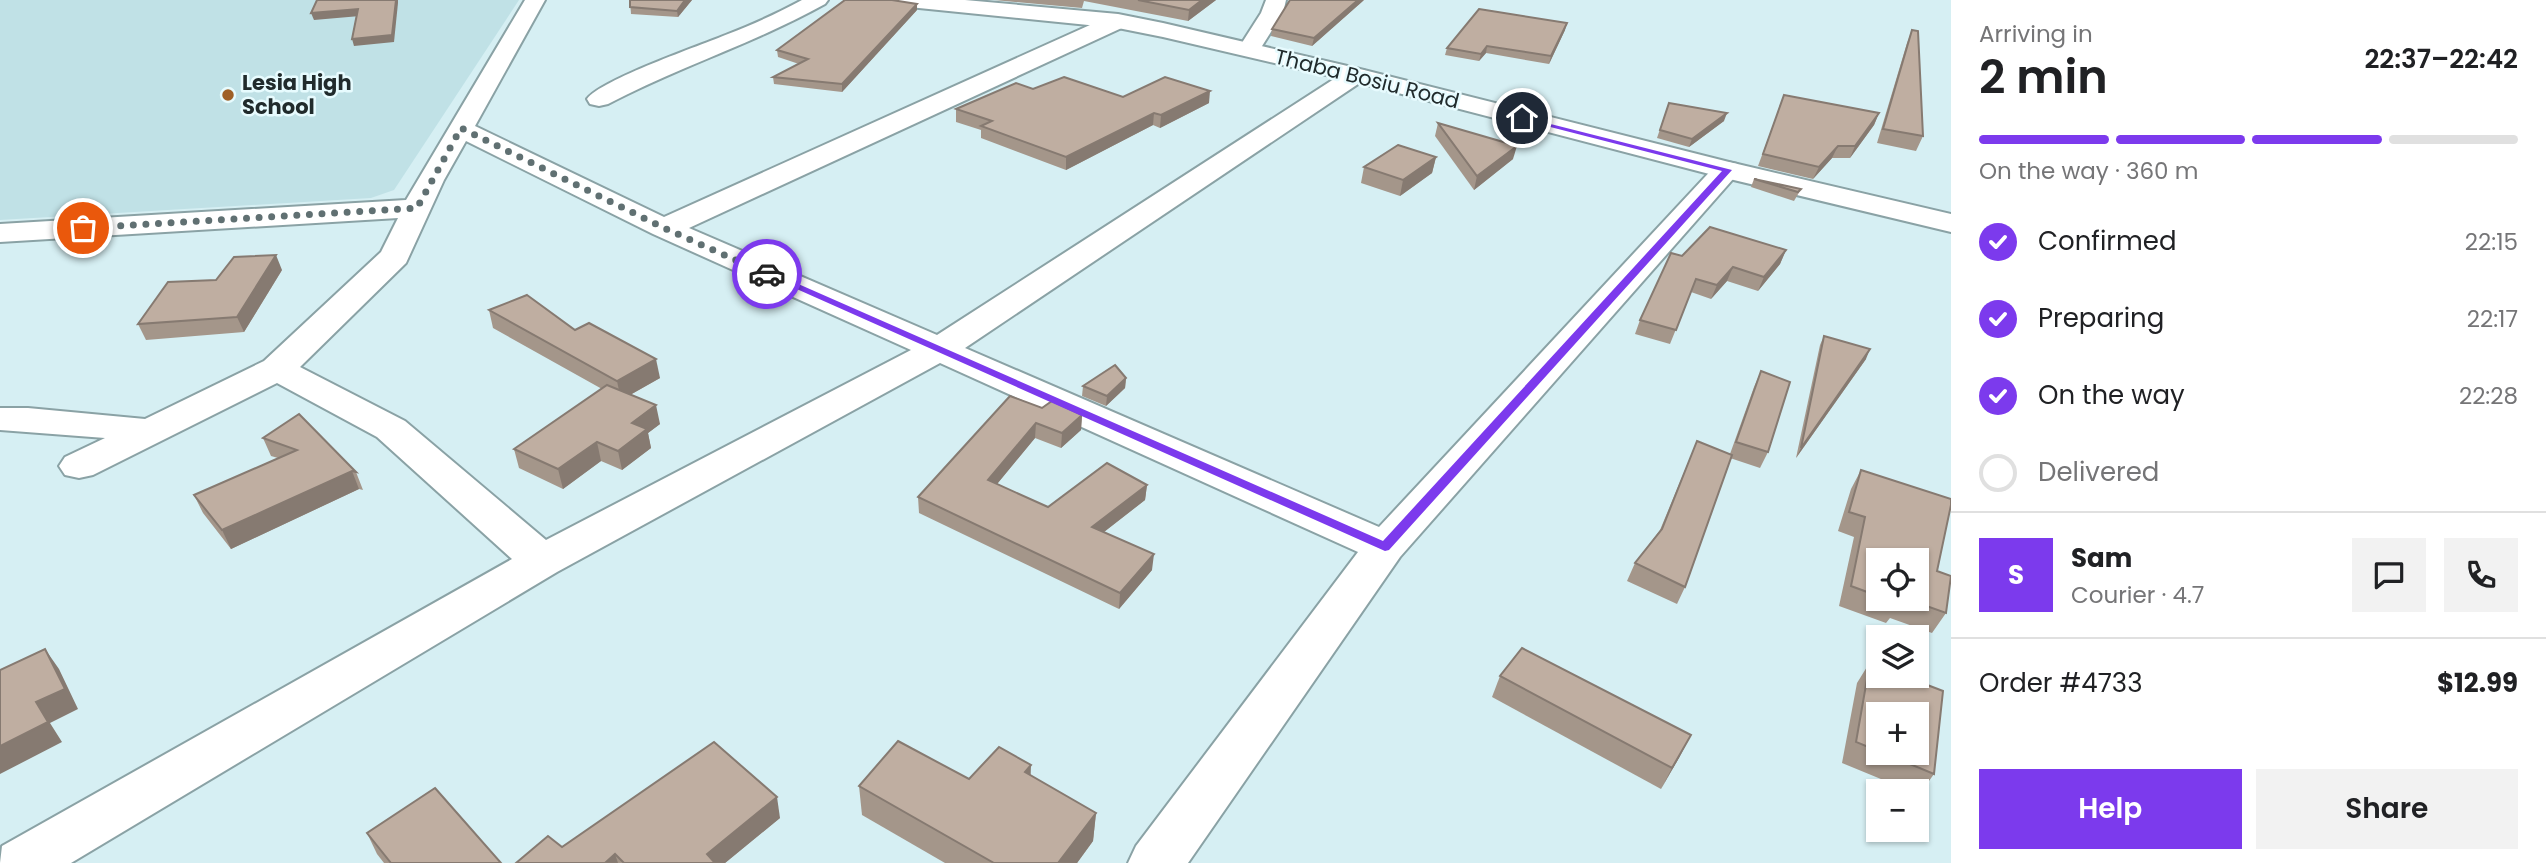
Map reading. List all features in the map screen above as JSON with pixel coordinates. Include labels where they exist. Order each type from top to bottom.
[{"type":"street","points":[[79,466],[277,369],[395,256],[417,208],[535,0]]},
{"type":"street","points":[[599,99],[639,77],[741,40],[818,0]]},
{"type":"street","name":"Thaba Bosiu Road","points":[[899,0],[1118,22],[1249,49],[1727,170],[1951,223]]},
{"type":"street","points":[[1249,49],[1272,13],[1276,0]]},
{"type":"street","points":[[664,228],[1118,22]]},
{"type":"street","points":[[22,863],[541,561],[938,350],[1356,75]]},
{"type":"street","points":[[461,128],[664,228],[1385,547]]},
{"type":"street","points":[[1156,863],[1385,547],[1727,170]]},
{"type":"street","points":[[0,233],[417,208]]},
{"type":"street","points":[[277,369],[391,429],[541,561]]},
{"type":"street","points":[[0,419],[28,419],[154,431]]},
{"type":"shaded area","name":"Lesia High School","points":[[0,0],[519,0],[394,190],[371,198],[0,220]]},
{"type":"building","points":[[317,0],[396,0],[392,35],[352,39],[358,9],[311,13]]},
{"type":"building","points":[[630,0],[685,0],[677,11],[630,7]]},
{"type":"building","points":[[845,0],[892,0],[917,4],[842,84],[773,77],[808,59],[777,50]]},
{"type":"building","points":[[1138,0],[1202,0],[1189,10]]},
{"type":"building","points":[[1290,0],[1358,0],[1314,38],[1272,29]]},
{"type":"building","points":[[1479,9],[1567,23],[1551,56],[1487,46],[1481,54],[1447,48]]},
{"type":"building","points":[[1912,30],[1918,31],[1923,136],[1883,129]]},
{"type":"building","points":[[1064,77],[1123,97],[1165,77],[1210,91],[1161,115],[1154,113],[1066,157],[981,126],[992,121],[956,109],[1016,83],[1033,89]]},
{"type":"building","points":[[1784,95],[1879,113],[1855,146],[1838,146],[1819,167],[1763,154]]},
{"type":"building","points":[[1669,103],[1727,113],[1692,139],[1660,130]]},
{"type":"building","points":[[1438,123],[1517,146],[1477,176]]},
{"type":"building","points":[[1398,145],[1436,157],[1403,180],[1364,167]]},
{"type":"building","points":[[1754,179],[1801,189],[1798,192]]},
{"type":"building","points":[[1710,227],[1786,250],[1764,277],[1733,267],[1717,285],[1696,279],[1676,330],[1640,320],[1671,253],[1682,256]]},
{"type":"building","points":[[276,255],[237,317],[138,324],[168,282],[216,280],[234,257]]},
{"type":"building","points":[[527,295],[575,330],[589,323],[656,359],[617,381],[489,310]]},
{"type":"building","points":[[1824,336],[1870,349],[1801,448]]},
{"type":"building","points":[[1115,365],[1126,378],[1107,396],[1083,386]]},
{"type":"building","points":[[1761,371],[1790,382],[1768,452],[1736,442]]},
{"type":"building","points":[[607,385],[656,405],[632,423],[647,429],[618,451],[597,442],[558,469],[514,449]]},
{"type":"building","points":[[1010,396],[1042,408],[1052,401],[1082,415],[1062,433],[1036,423],[988,480],[1048,507],[1107,463],[1147,485],[1092,527],[1154,554],[1120,593],[918,497]]},
{"type":"building","points":[[299,414],[356,472],[352,471],[222,530],[194,495],[297,450],[263,438]]},
{"type":"building","points":[[1697,441],[1732,455],[1685,587],[1635,563],[1662,529]]},
{"type":"building","points":[[1861,470],[1951,499],[1937,571],[1951,576],[1946,613],[1929,607],[1929,548],[1866,548],[1866,592],[1851,586],[1865,517],[1849,512]]},
{"type":"building","points":[[1522,648],[1691,735],[1672,768],[1500,676]]},
{"type":"building","points":[[45,649],[65,689],[36,702],[48,722],[0,746],[0,670]]},
{"type":"building","points":[[1866,685],[1866,688],[1929,688],[1929,686],[1943,691],[1934,774],[1912,765],[1929,765],[1929,702],[1866,702],[1866,746],[1856,742]]},
{"type":"building","points":[[898,741],[969,779],[999,747],[1031,765],[1025,772],[1096,813],[1058,863],[994,863],[859,786]]},
{"type":"building","points":[[714,742],[777,797],[707,854],[715,863],[624,863],[615,854],[605,863],[516,863],[548,836],[562,847]]},
{"type":"building","points":[[435,788],[501,863],[391,863],[367,833]]},
{"type":"way so far","points":[[83,228],[417,208],[430,180],[461,128],[664,228],[767,274]]},
{"type":"place","name":"Lesia High School","points":[[228,95]]},
{"type":"route","points":[[767,274],[1385,547],[1727,170],[1522,118]]}]
